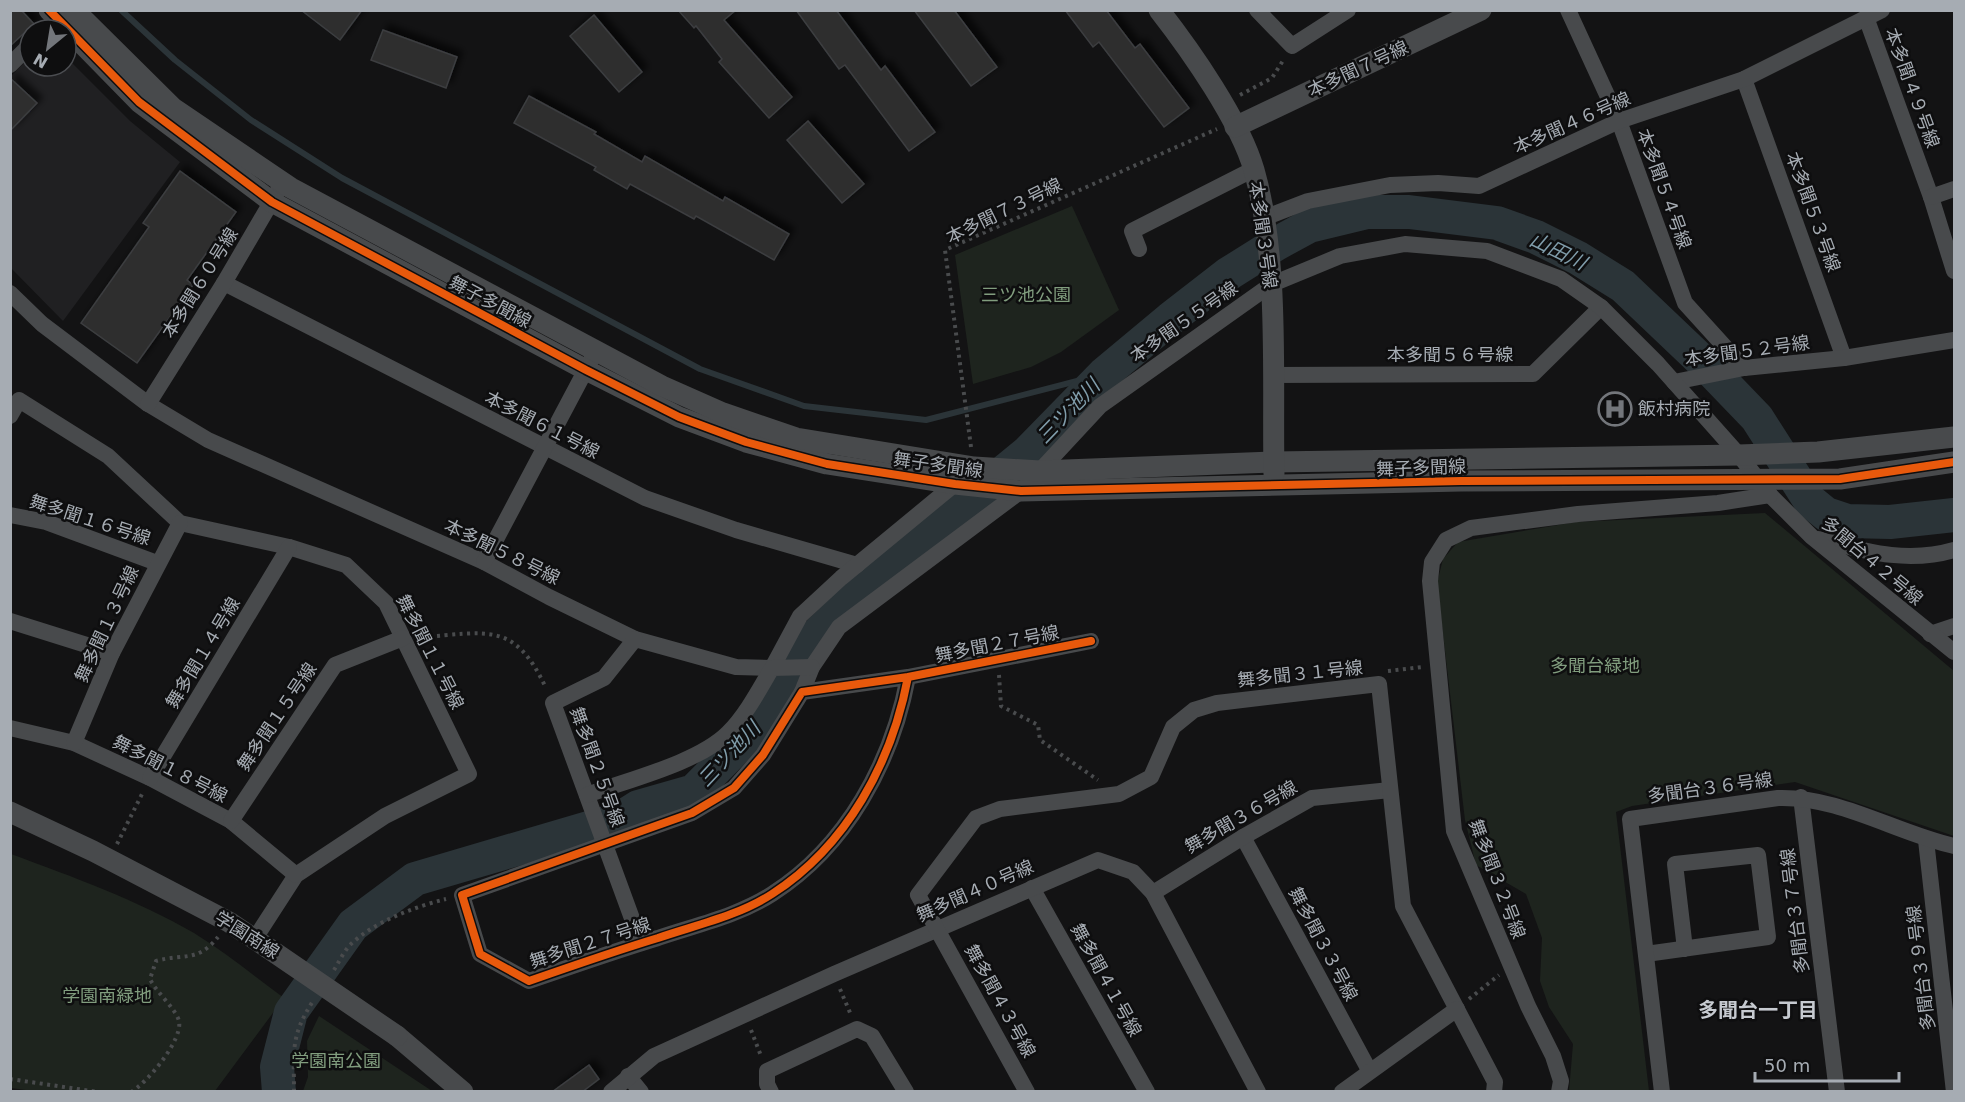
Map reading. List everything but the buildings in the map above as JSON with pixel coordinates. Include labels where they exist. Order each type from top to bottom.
[{"type":"street","name":"本多聞３号線","points":[[1158,10],[1188,48],[1236,127],[1254,169],[1264,218],[1272,284],[1274,487]]},
{"type":"street","points":[[1257,10],[1292,46],[1348,10]]},
{"type":"street","name":"本多聞７号線","points":[[1236,127],[1481,10]]},
{"type":"street","name":"本多聞５４号線","points":[[1568,10],[1619,122],[1685,303],[1744,368]]},
{"type":"street","name":"本多聞４６号線","points":[[1264,218],[1308,201],[1390,185],[1438,183],[1479,186],[1619,122],[1744,79],[1867,20],[1882,10]]},
{"type":"street","name":"舞子多聞線","points":[[58,16],[173,108],[283,182],[595,351],[693,400],[796,438],[975,467],[1040,471],[1274,462],[1739,455],[1818,452],[1954,437]]},
{"type":"street","name":"舞子多聞線","points":[[58,16],[153,115],[272,202],[586,370],[679,417],[746,442],[827,464],[955,484],[1022,491],[1461,481],[1765,488],[1954,462]]},
{"type":"street","name":"本多聞４９号線","points":[[1867,20],[1931,197],[1954,271]]},
{"type":"street","name":"本多聞５３号線","points":[[1744,79],[1844,358]]},
{"type":"street","points":[[1139,249],[1129,226],[1254,169]]},
{"type":"street","name":"本多聞６０号線","points":[[148,404],[224,283],[283,182]]},
{"type":"street","points":[[1931,197],[1954,189]]},
{"type":"street","name":"本多聞５５号線","points":[[802,692],[812,667],[839,627],[1022,491],[1100,406],[1272,284],[1340,256],[1405,244],[1487,251],[1561,279],[1601,307],[1674,382]]},
{"type":"street","name":"本多聞６１号線","points":[[224,283],[545,450],[645,498],[736,530],[857,565]]},
{"type":"street","name":"本多聞５８号線","points":[[10,293],[42,324],[148,404],[208,440],[484,562],[635,639],[735,667],[772,668]]},
{"type":"street","name":"本多聞５６号線","points":[[1272,375],[1533,374],[1601,307]]},
{"type":"street","name":"本多聞５２号線","points":[[1674,382],[1744,368],[1844,358],[1954,340]]},
{"type":"street","points":[[484,562],[545,450],[595,351]]},
{"type":"street","name":"本多聞５２号線","points":[[1674,382],[1765,488]]},
{"type":"street","points":[[10,416],[19,400],[108,456],[180,523]]},
{"type":"street","points":[[587,795],[695,756],[727,734],[749,706],[800,616],[857,565],[975,467]]},
{"type":"street","name":"多聞台４２号線","points":[[1765,488],[1812,537],[1954,652]]},
{"type":"street","name":"舞多聞３２号線","points":[[1559,1092],[1561,1081],[1553,1056],[1454,831],[1430,581],[1432,562],[1446,540],[1471,528],[1578,514],[1718,503],[1765,488]]},
{"type":"street","name":"舞多聞１６号線","points":[[10,515],[46,522],[157,562]]},
{"type":"street","name":"舞多聞１１号線","points":[[180,523],[289,547],[346,565],[386,603],[469,774],[385,816],[296,875],[261,944]]},
{"type":"street","name":"舞多聞１３号線","points":[[74,743],[112,653],[157,562],[180,523]]},
{"type":"street","points":[[1812,537],[1890,557],[1935,556],[1954,550]]},
{"type":"street","name":"舞多聞１４号線","points":[[150,778],[289,547]]},
{"type":"street","points":[[10,621],[112,653]]},
{"type":"street","points":[[1930,634],[1954,626]]},
{"type":"street","name":"舞多聞１５号線","points":[[231,821],[335,665],[403,638]]},
{"type":"street","name":"舞多聞２５号線","points":[[635,639],[604,678],[553,703],[641,943]]},
{"type":"street","name":"舞多聞２７号線","points":[[802,692],[908,677],[1091,641]]},
{"type":"street","points":[[772,668],[812,667]]},
{"type":"street","name":"舞多聞２７号線","points":[[462,895],[480,954],[529,981],[729,915],[771,894],[803,871],[838,835],[866,795],[888,752],[908,677]]},
{"type":"street","name":"舞多聞３１号線","points":[[938,929],[918,895],[976,818],[1000,809],[1119,794],[1151,777],[1173,727],[1194,710],[1217,703],[1379,684],[1403,906],[1495,1083],[1494,1092]]},
{"type":"street","points":[[462,895],[692,813],[734,788],[763,755],[802,692]]},
{"type":"street","name":"舞多聞１８号線","points":[[10,728],[74,743],[150,778],[231,821],[296,875]]},
{"type":"street","name":"舞多聞３６号線","points":[[1153,893],[1243,837],[1312,798],[1390,790]]},
{"type":"street","name":"多聞台３６号線","points":[[1662,1092],[1630,819],[1778,798],[1801,797],[1926,840],[1954,846]]},
{"type":"street","name":"多聞台３７号線","points":[[1801,797],[1837,1092]]},
{"type":"street","name":"学園南線","points":[[10,812],[229,922],[397,1036],[463,1092]]},
{"type":"street","name":"舞多聞３３号線","points":[[1243,837],[1369,1070]]},
{"type":"street","name":"多聞台３９号線","points":[[1926,840],[1954,1092]]},
{"type":"street","points":[[1646,954],[1685,949],[1768,937],[1758,855],[1675,864],[1685,949]]},
{"type":"street","name":"舞多聞４０号線","points":[[612,1092],[654,1056],[834,974],[1098,860],[1133,872],[1153,893],[1258,1092]]},
{"type":"street","name":"舞多聞４１号線","points":[[1032,888],[1147,1092]]},
{"type":"street","name":"舞多聞４３号線","points":[[938,929],[1027,1092]]},
{"type":"street","points":[[1342,1092],[1369,1070],[1457,1009]]},
{"type":"street","points":[[771,1092],[767,1084],[767,1071],[857,1029],[872,1036],[906,1092]]},
{"type":"street","points":[[628,1076],[642,1092]]},
{"type":"path","points":[[1242,94],[1272,78],[1292,46]]},
{"type":"path","points":[[403,638],[491,633],[520,646],[537,668],[553,703]]},
{"type":"path","points":[[998,659],[1001,706],[1038,725],[1040,740],[1119,794]]},
{"type":"path","points":[[1379,671],[1438,666]]},
{"type":"path","points":[[109,860],[150,778]]},
{"type":"path","points":[[332,974],[349,946],[372,930],[401,915],[462,895]]},
{"type":"path","points":[[131,1092],[141,1086],[177,1039],[179,1021],[150,979],[156,961],[168,957],[192,958],[208,949],[229,922]]},
{"type":"path","points":[[1457,1009],[1511,965]]},
{"type":"path","points":[[834,974],[857,1029]]},
{"type":"path","points":[[294,1092],[293,1044],[300,1022],[320,992]]},
{"type":"path","points":[[746,1015],[767,1071]]},
{"type":"path","points":[[10,1079],[98,1092]]},
{"type":"shaded area","points":[[18,69],[18,78],[78,78],[78,69],[130,121],[180,162],[63,321],[11,268],[11,76]]},
{"type":"green space","name":"三ツ池公園","points":[[1072,206],[1119,310],[1061,352],[1031,367],[973,384],[955,255]]},
{"type":"green space","name":"多聞台緑地","points":[[1765,513],[1954,671],[1954,836],[1795,782],[1632,806],[1616,812],[1649,1091],[1569,1091],[1573,1044],[1549,1007],[1540,981],[1542,938],[1526,894],[1476,865],[1465,820],[1437,583],[1443,559],[1458,542],[1576,522]]},
{"type":"green space","name":"学園南緑地","points":[[11,854],[104,890],[172,921],[217,948],[284,998],[215,1091],[40,1092],[11,1088]]},
{"type":"green space","name":"学園南公園","points":[[319,1016],[432,1091],[303,1091],[308,1077],[307,1041]]},
{"type":"waterway","points":[[121,10],[175,60],[251,120],[342,178],[700,369],[804,406],[926,420],[1104,374]]},
{"type":"waterway","name":"三ツ池川","points":[[279,1092],[277,1067],[291,1012],[353,925],[415,879],[619,819],[638,807],[694,791],[759,725],[803,648],[878,575],[1027,453],[1104,374],[1170,319],[1228,274],[1309,226],[1367,212],[1409,212],[1497,223],[1536,237],[1578,258],[1623,286],[1706,365],[1757,418],[1810,501],[1826,514],[1847,521],[1890,522],[1954,515]]},
{"type":"cycle path","points":[[49,10],[139,102],[272,202],[586,370],[679,417],[746,442],[827,464],[955,484],[1021,491],[1461,481],[1840,479],[1954,462]]},
{"type":"cycle path","points":[[908,677],[802,692],[763,755],[734,788],[692,813],[462,895],[480,954],[529,981],[716,919],[759,902],[799,874],[823,852],[844,827],[878,770],[891,740],[908,677],[1091,641]]},
{"type":"place","name":"飯村病院","points":[[1615,409]]},
{"type":"district","name":"多聞台一丁目","points":[[1758,1010]]},
{"type":"water label","name":"山田川","points":[[1558,251]]}]
